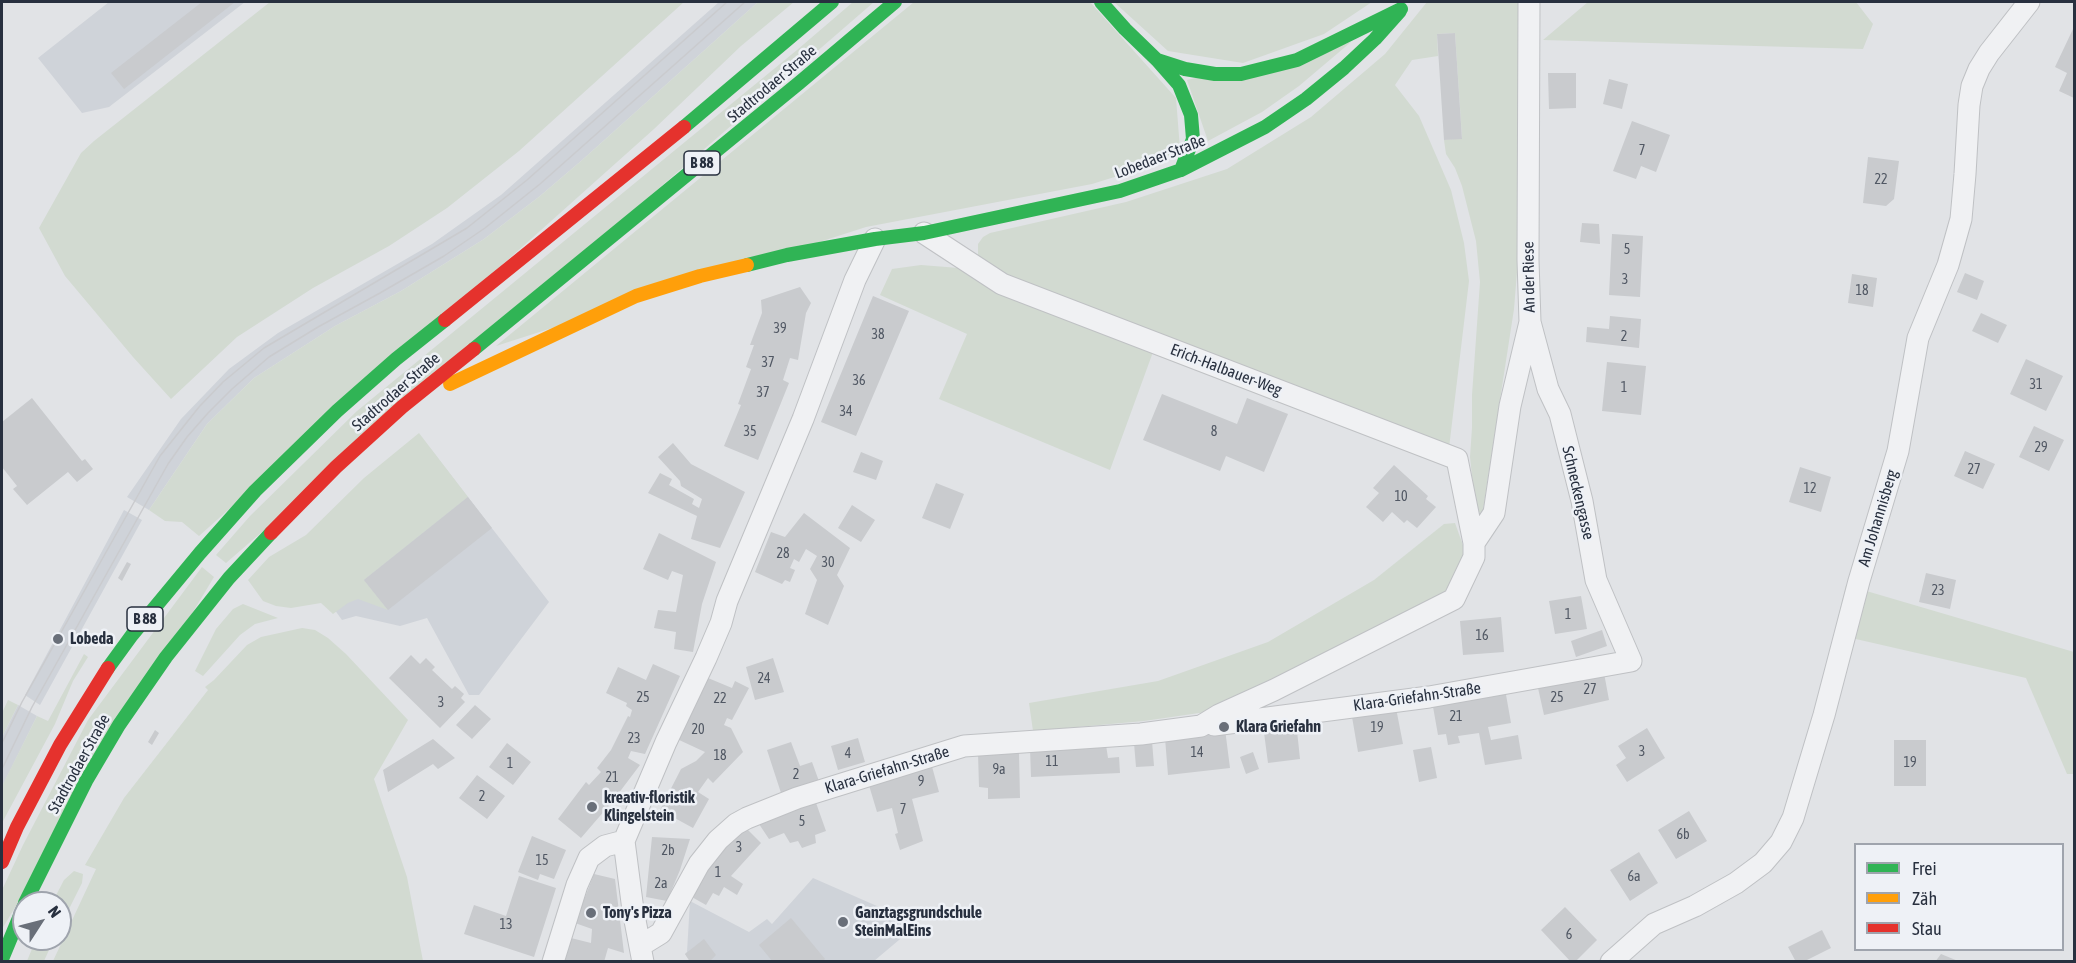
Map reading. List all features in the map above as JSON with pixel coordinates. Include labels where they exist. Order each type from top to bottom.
[{"type":"main road","name":"Stadtrodaer Straße","points":[[2,862],[16,827],[60,745],[99,680],[132,635],[200,553],[287,458],[396,359],[677,133],[832,2]]},
{"type":"main road","name":"Stadtrodaer Straße","points":[[32,891],[86,782],[119,725],[166,657],[229,578],[266,538],[336,467],[402,407],[895,2]]},
{"type":"main road","points":[[1101,2],[1179,85],[1191,115],[1193,139],[1181,170]]},
{"type":"main road","name":"Lobedaer Straße","points":[[402,407],[636,296],[700,276],[787,255],[875,239],[924,233],[1120,191],[1181,170],[1265,127],[1306,99],[1375,39],[1404,5]]},
{"type":"main road","points":[[1157,60],[1215,75],[1241,74],[1297,60],[1404,5]]},
{"type":"main road","name":"Stadtrodaer Straße","points":[[2,959],[12,936]]},
{"type":"street","name":"An der Riese","points":[[1474,543],[1494,513],[1510,406],[1530,322],[1528,260],[1529,2]]},
{"type":"street","name":"Am Johannisberg","points":[[1611,962],[1654,924],[1695,906],[1736,883],[1762,863],[1781,842],[1793,818],[1824,715],[1862,570],[1898,451],[1918,338],[1948,265],[1960,219],[1972,86],[1989,53],[2029,2]]},
{"type":"street","name":"Erich-Halbauer-Weg","points":[[924,233],[1002,284],[1457,459],[1474,543]]},
{"type":"street","points":[[642,954],[624,841],[666,742],[706,658],[727,601],[803,419],[855,280],[875,239]]},
{"type":"street","name":"Schneckengasse","points":[[1530,322],[1548,389],[1560,414],[1579,490],[1596,580],[1631,661]]},
{"type":"street","name":"Klara-Griefahn-Straße","points":[[1201,726],[1455,599],[1474,557],[1474,543]]},
{"type":"street","name":"Klara-Griefahn-Straße","points":[[642,954],[661,933],[699,864],[718,840],[736,824],[770,808],[964,746],[1141,734],[1429,697],[1631,661]]},
{"type":"street","points":[[553,962],[577,885],[589,858],[605,846],[624,841]]},
{"type":"shaded area","points":[[109,2],[245,2],[109,107],[82,113],[38,58]]},
{"type":"shaded area","points":[[270,2],[684,2],[519,151],[447,208],[389,246],[313,288],[237,337],[171,399],[65,276],[39,228],[81,153]]},
{"type":"shaded area","points":[[719,2],[758,2],[581,161],[484,239],[401,291],[335,326],[254,378],[207,424],[149,510],[127,497],[181,419],[229,369],[278,333],[432,244],[501,195]]},
{"type":"shaded area","points":[[758,2],[794,2],[741,46],[654,129],[199,536],[182,522],[165,521],[149,510],[207,424],[254,378],[335,326],[401,291],[484,239],[581,161]]},
{"type":"shaded area","points":[[853,2],[874,2],[226,563],[216,555],[250,516],[357,411]]},
{"type":"shaded area","points":[[914,2],[1090,2],[1176,98],[1180,149],[1166,161],[1092,184],[866,227],[496,346]]},
{"type":"shaded area","points":[[1114,2],[1372,2],[1324,34],[1243,63],[1168,51]]},
{"type":"shaded area","points":[[1427,2],[1519,2],[1518,260],[1514,309],[1481,513],[1478,512],[1474,495],[1470,457],[1480,282],[1476,241],[1462,186],[1446,154],[1444,140],[1462,138],[1455,33],[1437,34],[1438,56],[1412,60],[1395,85],[1419,116],[1451,190],[1464,243],[1469,281],[1449,448],[990,271],[978,256],[978,244],[990,233],[1126,202],[1227,169],[1311,117],[1385,54]]},
{"type":"shaded area","points":[[1588,2],[1856,2],[1873,24],[1863,49],[1543,40]]},
{"type":"shaded area","points":[[1351,42],[1299,86],[1262,112],[1208,141],[1187,80]]},
{"type":"shaded area","points":[[921,265],[959,268],[1153,352],[1110,470],[939,399],[967,334],[880,295],[892,269]]},
{"type":"shaded area","points":[[419,433],[468,497],[364,580],[388,610],[358,599],[333,614],[321,603],[291,608],[263,601],[248,580],[269,557],[306,535],[364,478]]},
{"type":"shaded area","points":[[430,448],[549,602],[479,695],[469,695],[427,618],[400,626],[356,616],[342,620],[319,588]]},
{"type":"shaded area","points":[[124,510],[142,520],[40,705],[25,695]]},
{"type":"shaded area","points":[[1455,523],[1464,548],[1467,566],[1450,591],[1213,711],[1144,721],[1033,731],[1029,703],[1158,681],[1268,642],[1374,580],[1444,524]]},
{"type":"shaded area","points":[[202,567],[214,577],[25,891],[12,891],[12,912],[2,929],[2,890],[88,720]]},
{"type":"shaded area","points":[[1846,585],[2074,652],[2074,774],[2067,774],[2026,678],[1834,634]]},
{"type":"shaded area","points":[[243,604],[278,618],[255,624],[240,635],[203,676],[195,671],[216,629],[233,609]]},
{"type":"shaded area","points":[[302,628],[315,630],[346,654],[408,720],[374,779],[407,877],[423,961],[53,961],[58,951],[72,951],[72,920],[96,869],[85,865],[124,798],[208,690],[205,687],[247,645],[261,637]]},
{"type":"shaded area","points":[[84,654],[88,657],[73,681],[55,724],[2,823],[2,786],[37,716],[48,721]]},
{"type":"shaded area","points":[[8,700],[18,705],[2,737],[2,713]]},
{"type":"shaded area","points":[[18,705],[37,716],[2,787],[2,737]]},
{"type":"shaded area","points":[[74,871],[83,874],[82,883],[72,903],[72,891],[58,891],[64,880]]},
{"type":"shaded area","name":"Ganztagsgrundschule SteinMalEins","points":[[813,878],[918,924],[874,961],[691,962],[685,954],[687,952],[690,901],[749,932],[767,919],[772,924]]},
{"type":"shaded area","points":[[31,951],[49,951],[44,961],[27,961]]},
{"type":"building","points":[[202,2],[235,2],[124,89],[111,73]]},
{"type":"building","points":[[2073,29],[2074,98],[2059,91],[2067,73],[2055,67]]},
{"type":"building","points":[[1455,33],[1462,139],[1444,140],[1437,34]]},
{"type":"building","points":[[1548,73],[1576,73],[1576,108],[1549,109]]},
{"type":"building","points":[[1609,79],[1628,84],[1622,109],[1603,104]]},
{"type":"building","points":[[1632,121],[1670,135],[1656,172],[1641,166],[1636,179],[1613,171]]},
{"type":"building","points":[[1868,157],[1899,161],[1894,199],[1886,206],[1863,203]]},
{"type":"building","points":[[1582,223],[1599,224],[1600,244],[1580,242]]},
{"type":"building","points":[[1612,234],[1643,236],[1640,297],[1609,295]]},
{"type":"building","points":[[1965,273],[1984,281],[1977,300],[1957,292]]},
{"type":"building","points":[[1852,274],[1877,278],[1873,307],[1848,303]]},
{"type":"building","points":[[800,287],[811,303],[806,313],[798,360],[790,358],[783,380],[789,383],[758,460],[724,446],[741,405],[738,404],[751,369],[746,367],[754,345],[750,345],[762,313],[761,300]]},
{"type":"building","points":[[873,296],[909,311],[856,436],[821,422]]},
{"type":"building","points":[[1981,313],[2007,325],[1998,343],[1972,331]]},
{"type":"building","points":[[1610,316],[1641,319],[1639,348],[1586,342],[1587,327],[1609,329]]},
{"type":"building","points":[[2026,359],[2063,376],[2046,411],[2010,394]]},
{"type":"building","points":[[1607,362],[1646,366],[1641,415],[1602,411]]},
{"type":"building","points":[[1162,394],[1237,424],[1247,398],[1288,414],[1264,472],[1226,456],[1220,471],[1143,440]]},
{"type":"building","points":[[32,398],[82,461],[85,459],[93,469],[77,482],[68,472],[27,505],[13,489],[17,486],[2,467],[2,422]]},
{"type":"building","points":[[2034,426],[2064,440],[2049,471],[2019,457]]},
{"type":"building","points":[[673,443],[691,464],[745,492],[720,548],[691,539],[697,516],[648,493],[660,473],[672,479],[669,485],[694,499],[692,504],[699,508],[702,499],[681,486],[680,481],[658,457]]},
{"type":"building","points":[[1965,451],[1995,464],[1983,489],[1954,476]]},
{"type":"building","points":[[861,452],[883,461],[876,480],[853,472]]},
{"type":"building","points":[[1394,465],[1428,496],[1426,499],[1436,507],[1417,528],[1407,520],[1404,523],[1392,512],[1383,522],[1366,507],[1379,493],[1373,488]]},
{"type":"building","points":[[1800,467],[1831,477],[1821,512],[1789,502]]},
{"type":"building","points":[[936,483],[964,494],[950,529],[922,518]]},
{"type":"building","points":[[468,497],[492,528],[388,610],[364,580]]},
{"type":"building","points":[[852,505],[875,520],[861,542],[838,528]]},
{"type":"building","points":[[804,513],[850,548],[837,575],[844,586],[828,625],[805,614],[817,580],[810,569],[817,556],[806,549],[799,562],[794,559],[790,568],[795,570],[790,582],[785,580],[782,584],[755,572],[771,532],[785,537]]},
{"type":"building","points":[[659,533],[716,562],[702,604],[693,652],[674,649],[676,632],[654,628],[658,610],[676,612],[683,575],[672,571],[668,580],[643,569]]},
{"type":"building","points":[[127,562],[131,564],[122,581],[118,578]]},
{"type":"building","points":[[1926,573],[1956,580],[1950,609],[1919,602]]},
{"type":"building","points":[[1581,596],[1587,629],[1555,634],[1549,601]]},
{"type":"building","points":[[1501,617],[1504,652],[1463,655],[1460,621]]},
{"type":"building","points":[[1602,630],[1607,646],[1576,657],[1571,641]]},
{"type":"building","points":[[411,655],[420,664],[426,658],[435,667],[432,670],[452,689],[455,686],[464,694],[461,698],[465,702],[440,728],[389,678]]},
{"type":"building","points":[[773,658],[784,692],[755,700],[746,667]]},
{"type":"building","points":[[653,664],[680,676],[645,754],[631,751],[628,758],[640,765],[581,838],[558,819],[586,782],[589,785],[601,772],[597,768],[611,750],[632,710],[626,706],[627,703],[606,693],[618,667],[646,680]]},
{"type":"building","points":[[1604,673],[1609,700],[1544,715],[1538,688]]},
{"type":"building","points":[[708,678],[732,688],[735,681],[749,688],[732,720],[727,718],[724,725],[731,728],[743,752],[713,783],[708,778],[698,792],[709,799],[693,828],[660,810],[681,769],[696,761],[705,752],[677,739]]},
{"type":"building","points":[[1505,689],[1511,723],[1488,727],[1491,740],[1518,735],[1522,759],[1485,765],[1479,733],[1458,736],[1460,743],[1448,745],[1446,734],[1438,735],[1432,701]]},
{"type":"building","points":[[1395,703],[1403,744],[1358,752],[1351,711]]},
{"type":"building","points":[[475,705],[491,719],[472,739],[456,725]]},
{"type":"building","points":[[1296,721],[1300,759],[1268,763],[1263,725]]},
{"type":"building","points":[[1647,728],[1665,758],[1627,782],[1616,765],[1626,758],[1618,746]]},
{"type":"building","points":[[1225,729],[1230,768],[1168,775],[1165,738]]},
{"type":"building","points":[[155,730],[159,733],[152,745],[148,742]]},
{"type":"building","points":[[858,738],[865,762],[838,770],[831,746]]},
{"type":"building","points":[[433,739],[455,758],[438,769],[433,764],[388,792],[383,770]]},
{"type":"building","points":[[1894,740],[1926,740],[1926,786],[1894,786]]},
{"type":"building","points":[[1152,741],[1154,766],[1136,767],[1134,743]]},
{"type":"building","points":[[791,742],[800,766],[812,762],[820,784],[782,796],[767,750]]},
{"type":"building","points":[[507,743],[531,762],[513,785],[489,767]]},
{"type":"building","points":[[1106,745],[1108,758],[1119,757],[1120,773],[1031,777],[1030,748]]},
{"type":"building","points":[[1431,747],[1437,778],[1419,782],[1413,750]]},
{"type":"building","points":[[1253,752],[1259,769],[1246,774],[1240,757]]},
{"type":"building","points":[[978,753],[1019,753],[1020,798],[988,799],[988,788],[979,787]]},
{"type":"building","points":[[931,763],[939,792],[912,799],[923,841],[900,850],[895,834],[898,833],[892,808],[877,812],[868,782]]},
{"type":"building","points":[[477,775],[505,796],[487,819],[459,798]]},
{"type":"building","points":[[815,800],[826,831],[815,835],[816,843],[802,848],[798,841],[790,843],[784,833],[769,839],[757,821]]},
{"type":"building","points":[[1689,811],[1707,841],[1676,859],[1658,830]]},
{"type":"building","points":[[743,825],[761,843],[731,876],[743,884],[737,895],[724,887],[719,896],[713,893],[706,905],[690,896],[717,853]]},
{"type":"building","points":[[532,836],[566,850],[554,879],[540,874],[538,880],[518,872]]},
{"type":"building","points":[[652,837],[690,839],[667,901],[646,897]]},
{"type":"building","points":[[1639,852],[1658,883],[1630,901],[1610,870]]},
{"type":"building","points":[[594,874],[615,879],[624,953],[608,948],[604,962],[564,962],[571,938],[591,943],[592,929],[575,923]]},
{"type":"building","points":[[519,876],[556,888],[534,957],[464,934],[474,905],[506,916]]},
{"type":"building","points":[[1565,907],[1597,940],[1575,962],[1571,962],[1541,930]]},
{"type":"building","points":[[791,918],[825,959],[822,962],[773,962],[759,945]]},
{"type":"building","points":[[1822,930],[1831,948],[1803,962],[1796,962],[1788,947]]},
{"type":"building","points":[[704,939],[716,955],[709,962],[690,962],[685,954]]},
{"type":"building","points":[[1941,954],[1958,961],[1958,962],[1935,962]]},
{"type":"tram line","points":[[2,743],[22,702],[160,456],[199,407],[223,382],[264,348],[467,228],[527,180],[727,2]]},
{"type":"tram line","points":[[2,769],[32,707],[168,464],[208,413],[269,357],[444,256],[485,228],[540,184],[745,2]]},
{"type":"traffic: fast","points":[[684,127],[832,2]]},
{"type":"traffic: fast","points":[[474,349],[895,2]]},
{"type":"traffic: fast","points":[[1101,2],[1157,60],[1185,69],[1215,74],[1241,74],[1297,60],[1401,9]]},
{"type":"traffic: fast","points":[[875,239],[924,233],[1120,191],[1181,170],[1265,127],[1306,99],[1375,39],[1400,11]]},
{"type":"traffic: fast","points":[[1157,60],[1179,85],[1191,115],[1193,139],[1181,170]]},
{"type":"traffic: fast","points":[[747,265],[787,255],[875,239]]},
{"type":"traffic: fast","points":[[108,668],[132,635],[200,553],[255,491],[337,411],[445,320]]},
{"type":"traffic: fast","points":[[31,891],[86,781],[119,725],[166,657],[229,578],[271,533]]},
{"type":"traffic: fast","points":[[2,959],[12,935]]},
{"type":"traffic: slow","points":[[450,384],[636,296],[700,276],[747,265]]},
{"type":"traffic: jam","points":[[445,320],[684,127]]},
{"type":"traffic: jam","points":[[271,533],[336,467],[402,407],[474,349]]},
{"type":"traffic: jam","points":[[2,862],[17,827],[60,745],[108,668]]},
{"type":"place","name":"Lobeda","points":[[58,639]]},
{"type":"place","name":"Klara Griefahn","points":[[1224,727]]},
{"type":"place","name":"kreativ-floristik Klingelstein","points":[[592,807]]},
{"type":"place","name":"Tony's Pizza","points":[[591,913]]},
{"type":"place","name":"Ganztagsgrundschule SteinMalEins","points":[[843,922]]}]
